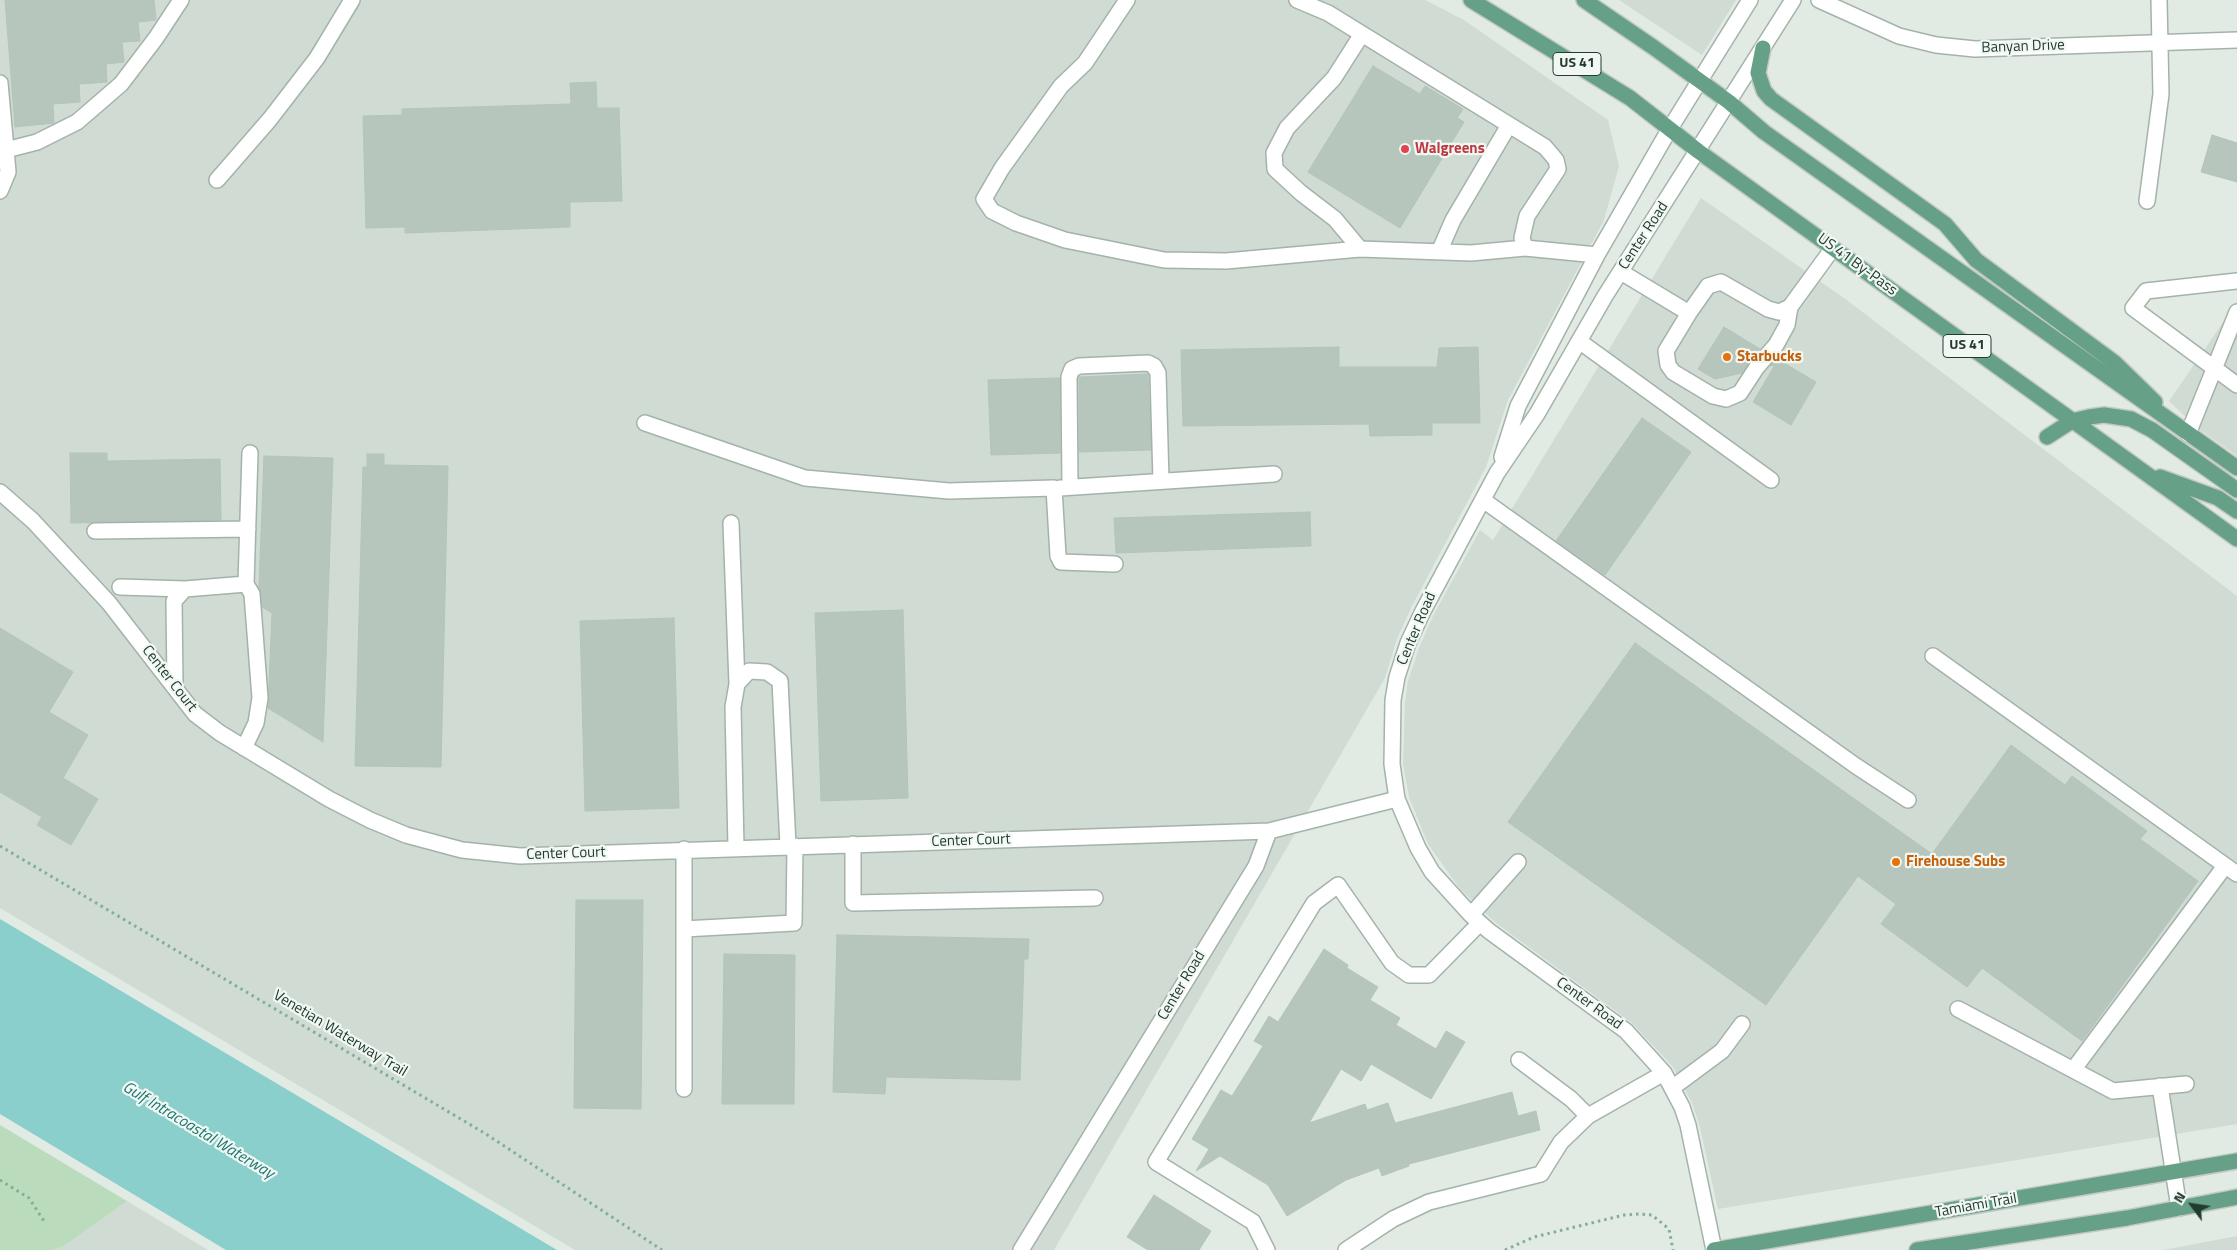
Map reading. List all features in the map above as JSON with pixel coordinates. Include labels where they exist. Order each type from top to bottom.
[{"type":"main road","name":"US 41 By-Pass","points":[[1471,0],[1630,98],[1669,130],[2237,539]]},
{"type":"main road","points":[[1584,0],[1729,102],[1764,132],[2237,468]]},
{"type":"main road","points":[[1763,48],[1758,73],[1764,91],[1771,99],[1945,224],[1976,260],[2116,363],[2188,434]]},
{"type":"main road","points":[[2047,437],[2072,421],[2104,415],[2131,420],[2152,430],[2237,490]]},
{"type":"main road","points":[[2142,470],[2218,498],[2237,511]]},
{"type":"main road","name":"Tamiami Trail","points":[[1714,1250],[2237,1161]]},
{"type":"main road","points":[[1918,1250],[2237,1197]]},
{"type":"street","points":[[6,150],[37,142],[77,122],[120,84],[156,38],[181,0]]},
{"type":"street","points":[[218,180],[270,119],[317,58],[352,0]]},
{"type":"street","points":[[1128,0],[1085,63],[1061,86],[1002,168],[984,199],[992,211],[1016,223],[1065,240],[1164,260],[1226,261],[1360,249],[1471,253],[1525,248],[1597,255]]},
{"type":"street","points":[[1297,0],[1328,13],[1545,146],[1556,160],[1558,169],[1527,216],[1522,238],[1525,248]]},
{"type":"street","name":"Center Road","points":[[1497,473],[1518,406],[1597,255],[1669,130],[1750,0]]},
{"type":"street","name":"Center Road","points":[[1714,1250],[1688,1125],[1664,1073],[1626,1031],[1475,919],[1432,872],[1407,827],[1397,799],[1392,764],[1393,700],[1397,677],[1408,643],[1423,611],[1497,473],[1537,414],[1621,272],[1793,0]]},
{"type":"street","name":"Banyan Drive","points":[[1819,0],[1899,36],[1936,45],[1975,49],[2237,40]]},
{"type":"street","points":[[2147,201],[2161,94],[2160,0]]},
{"type":"street","points":[[1360,249],[1335,219],[1301,193],[1275,169],[1274,152],[1287,128],[1334,78],[1362,34]]},
{"type":"street","points":[[0,83],[8,172],[0,191]]},
{"type":"street","points":[[1439,252],[1453,220],[1509,125]]},
{"type":"street","points":[[1790,307],[1779,312],[1772,311],[1726,284],[1716,282],[1704,290],[1666,351],[1668,365],[1673,372],[1713,396],[1726,399],[1740,393],[1757,367],[1776,345],[1787,325],[1790,307],[1833,248]]},
{"type":"street","points":[[1621,272],[1689,313]]},
{"type":"street","points":[[2237,281],[2146,290],[2133,308],[2237,385]]},
{"type":"street","points":[[2188,434],[2237,312]]},
{"type":"street","points":[[1579,341],[1771,480]]},
{"type":"street","points":[[1070,487],[1069,377],[1072,369],[1079,366],[1148,363],[1154,366],[1158,373],[1161,481]]},
{"type":"street","points":[[645,423],[805,478],[949,491],[1054,488],[1274,474]]},
{"type":"street","points":[[244,748],[256,722],[260,698],[252,594],[246,584],[250,453]]},
{"type":"street","points":[[1054,488],[1058,556],[1061,562],[1115,564]]},
{"type":"street","name":"Center Court","points":[[0,492],[33,521],[108,603],[175,685],[195,714],[220,733],[329,799],[370,820],[406,835],[454,848],[520,856],[684,849],[1269,831]]},
{"type":"street","points":[[1483,500],[1856,766],[1908,800]]},
{"type":"street","points":[[731,523],[737,684],[733,707],[736,848]]},
{"type":"street","points":[[95,531],[248,529]]},
{"type":"street","points":[[120,587],[185,589],[246,584]]},
{"type":"street","points":[[175,685],[174,601],[185,589]]},
{"type":"street","points":[[1933,656],[2231,870],[2073,1070]]},
{"type":"street","points":[[684,929],[794,923],[792,846],[780,681],[767,672],[749,671],[737,684]]},
{"type":"street","points":[[1269,831],[1397,799]]},
{"type":"street","name":"Center Road","points":[[1021,1250],[1256,866],[1269,831]]},
{"type":"street","points":[[853,844],[853,903],[1095,898]]},
{"type":"street","points":[[684,849],[684,1089]]},
{"type":"street","points":[[1266,1250],[1253,1222],[1156,1162],[1314,903],[1338,885],[1392,962],[1409,976],[1429,975],[1518,862]]},
{"type":"street","points":[[1958,1009],[2113,1091],[2186,1084]]},
{"type":"street","points":[[1672,1088],[1722,1051],[1742,1024]]},
{"type":"street","points":[[1519,1060],[1571,1100],[1588,1116]]},
{"type":"street","points":[[1346,1250],[1393,1219],[1429,1202],[1541,1174],[1561,1142],[1588,1116],[1664,1073]]},
{"type":"street","points":[[2160,1086],[2179,1208]]},
{"type":"path","name":"Venetian Waterway Trail","points":[[0,846],[486,1134],[662,1250]]},
{"type":"path","points":[[0,1180],[29,1198],[44,1221]]},
{"type":"path","points":[[1505,1250],[1534,1237],[1624,1215],[1640,1214],[1652,1215],[1669,1229],[1673,1250]]},
{"type":"shaded area","points":[[0,0],[1425,0],[1464,20],[1608,120],[1619,166],[1604,220],[1508,400],[1486,467],[1412,606],[1397,639],[1385,678],[1054,1250],[575,1250],[0,908]]},
{"type":"shaded area","points":[[1619,0],[1736,0],[1702,55]]},
{"type":"shaded area","points":[[1701,198],[1844,298],[2237,596],[2237,1124],[1718,1209],[1699,1123],[1692,1103],[1673,1067],[1632,1023],[1496,923],[1460,889],[1428,844],[1409,797],[1403,764],[1405,702],[1408,681],[1419,648],[1433,616],[1480,530],[1493,540]]},
{"type":"shaded area","points":[[2237,302],[2237,456],[2195,426],[2169,401]]},
{"type":"shaded area","points":[[127,1201],[208,1250],[52,1250],[64,1246]]},
{"type":"shaded area","points":[[2237,1236],[2237,1250],[2163,1250]]},
{"type":"green space","points":[[0,1125],[127,1201],[64,1246],[52,1250],[0,1250]]},
{"type":"water","name":"Gulf Intracoastal Waterway","points":[[0,919],[557,1250],[226,1250],[0,1114]]},
{"type":"building","points":[[5,0],[154,0],[156,20],[138,22],[140,41],[122,42],[124,62],[106,64],[107,82],[79,84],[80,102],[53,104],[54,123],[15,127]]},
{"type":"building","name":"Walgreens","points":[[1373,66],[1420,94],[1425,86],[1463,109],[1457,118],[1464,122],[1400,228],[1308,172]]},
{"type":"building","points":[[596,82],[597,108],[619,108],[622,201],[570,202],[570,227],[405,233],[405,227],[366,228],[363,116],[402,115],[402,109],[571,104],[570,83]]},
{"type":"building","points":[[2212,135],[2237,143],[2237,182],[2201,172]]},
{"type":"building","name":"Starbucks","points":[[1724,327],[1760,349],[1742,373],[1715,379],[1698,369]]},
{"type":"building","points":[[1339,347],[1339,367],[1437,367],[1439,348],[1478,347],[1480,423],[1432,423],[1432,435],[1370,436],[1369,424],[1183,426],[1181,350]]},
{"type":"building","points":[[1777,359],[1816,382],[1791,425],[1753,402],[1775,365],[1770,366]]},
{"type":"building","points":[[1148,374],[1151,450],[1079,452],[1079,377]]},
{"type":"building","points":[[1060,378],[1060,453],[991,455],[988,380]]},
{"type":"building","points":[[1642,418],[1691,452],[1605,575],[1556,541]]},
{"type":"building","points":[[70,453],[107,453],[107,461],[220,459],[221,520],[71,523]]},
{"type":"building","points":[[367,454],[384,454],[384,465],[448,466],[441,767],[355,766],[363,467],[367,467]]},
{"type":"building","points":[[264,456],[333,458],[323,742],[268,708],[272,613],[262,607],[259,587]]},
{"type":"building","points":[[1310,512],[1311,546],[1116,553],[1114,518]]},
{"type":"building","points":[[903,610],[908,798],[821,801],[815,613]]},
{"type":"building","points":[[674,618],[679,808],[585,811],[580,621]]},
{"type":"building","points":[[0,628],[73,672],[49,712],[88,735],[63,778],[98,799],[71,845],[37,825],[42,817],[0,792]]},
{"type":"building","points":[[1635,643],[1932,854],[2011,745],[2065,785],[2072,776],[2147,831],[2140,839],[2198,881],[2082,1041],[1982,968],[1967,987],[1881,924],[1896,904],[1858,876],[1766,1005],[1508,822]]},
{"type":"building","points":[[576,900],[643,900],[641,1109],[574,1108]]},
{"type":"building","points":[[837,935],[1029,939],[1028,959],[1024,959],[1020,1080],[886,1077],[885,1094],[833,1092]]},
{"type":"building","points":[[1324,949],[1348,965],[1347,968],[1378,987],[1370,1000],[1400,1018],[1396,1025],[1436,1049],[1446,1031],[1465,1042],[1431,1099],[1371,1064],[1361,1081],[1341,1069],[1309,1123],[1365,1104],[1367,1110],[1388,1103],[1395,1123],[1512,1092],[1518,1116],[1536,1111],[1540,1130],[1409,1164],[1409,1166],[1382,1176],[1379,1168],[1346,1180],[1287,1216],[1268,1185],[1220,1156],[1196,1171],[1209,1149],[1192,1139],[1221,1090],[1232,1096],[1263,1046],[1254,1041],[1269,1016],[1278,1022]]},
{"type":"building","points":[[724,954],[795,955],[794,1104],[722,1104]]},
{"type":"building","points":[[1154,1195],[1211,1231],[1199,1250],[1148,1250],[1127,1237]]},
{"type":"place","name":"Walgreens","points":[[1405,149]]},
{"type":"place","name":"Starbucks","points":[[1727,357]]},
{"type":"place","name":"Firehouse Subs","points":[[1896,862]]}]
